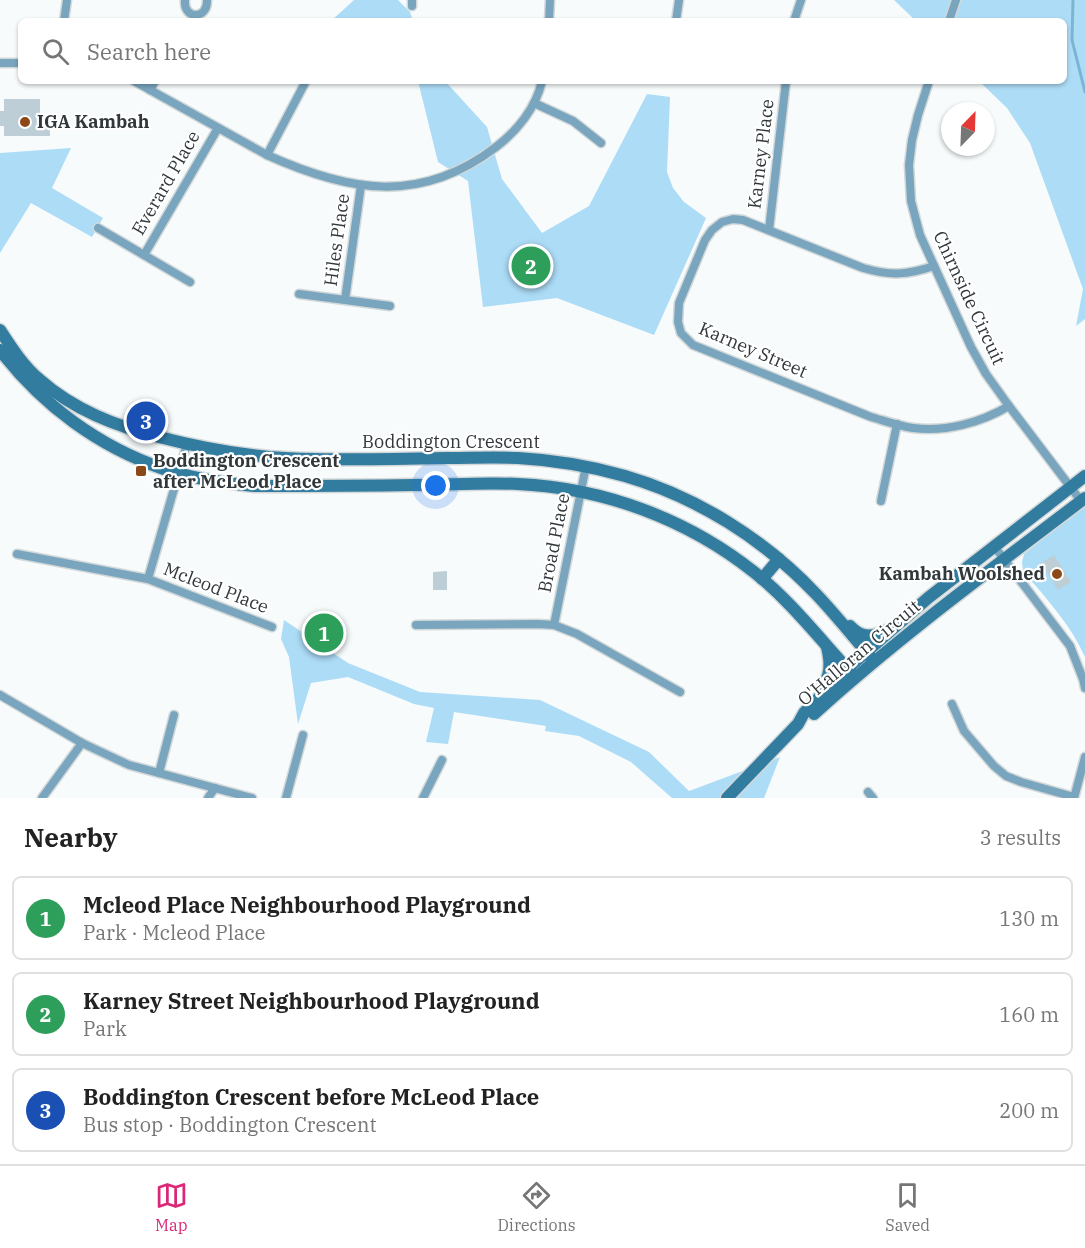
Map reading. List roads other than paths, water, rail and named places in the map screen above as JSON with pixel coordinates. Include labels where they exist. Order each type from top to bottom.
[{"type":"street","points":[[64,18],[67,0]]},
{"type":"street","points":[[185,0],[184,5],[189,17],[201,14],[205,10],[207,0]]},
{"type":"street","points":[[549,18],[550,0]]},
{"type":"street","points":[[676,18],[679,0]]},
{"type":"street","points":[[795,18],[801,0]]},
{"type":"street","points":[[950,18],[956,0]]},
{"type":"street","points":[[0,63],[18,63]]},
{"type":"street","points":[[139,84],[267,155],[315,174],[385,188],[410,186],[435,180],[459,171],[482,158],[520,125],[534,103],[541,84]]},
{"type":"street","points":[[150,90],[153,84]]},
{"type":"street","points":[[267,155],[304,84]]},
{"type":"street","name":"Karney Place","points":[[769,230],[786,84]]},
{"type":"street","name":"Chirnside Circuit","points":[[928,84],[912,140],[909,165],[909,189],[920,235],[986,374],[1070,487],[1083,500]]},
{"type":"street","points":[[534,103],[573,121],[601,143]]},
{"type":"street","name":"Everard Place","points":[[144,255],[218,128]]},
{"type":"street","name":"Hiles Place","points":[[345,300],[361,185]]},
{"type":"street","name":"Karney Street","points":[[934,266],[915,273],[897,275],[880,273],[769,230],[733,219],[722,222],[705,240],[679,303],[677,316],[681,333],[693,345],[871,417],[925,429],[953,427],[981,420],[1009,406]]},
{"type":"street","name":"Everard Place","points":[[98,228],[190,282]]},
{"type":"street","name":"Hiles Place","points":[[299,294],[390,306]]},
{"type":"street","name":"Boddington Crescent","points":[[0,330],[39,380],[71,403],[106,420],[143,433],[187,444],[262,456],[312,459],[516,458],[552,460],[586,466],[651,484],[735,526],[779,559],[816,594],[870,657]]},
{"type":"street","points":[[0,350],[31,387],[58,411],[90,434],[124,453],[164,469],[215,482],[254,486],[518,484],[557,488],[619,500],[677,524],[721,548],[762,579],[786,601],[851,673]]},
{"type":"street","points":[[881,501],[897,424]]},
{"type":"street","name":"Mcleod Place","points":[[148,579],[187,444]]},
{"type":"street","name":"Broad Place","points":[[554,626],[586,466]]},
{"type":"street","name":"O'Halloran Circuit","points":[[870,657],[897,625],[1085,476]]},
{"type":"street","name":"O'Halloran Circuit","points":[[727,798],[801,719],[807,720],[851,673],[870,657],[927,618],[1083,500]]},
{"type":"street","points":[[994,546],[1070,646],[1085,688]]},
{"type":"street","name":"Mcleod Place","points":[[17,554],[148,579],[273,627]]},
{"type":"street","points":[[762,579],[779,559]]},
{"type":"street","points":[[832,612],[855,632],[868,636],[880,634],[897,625]]},
{"type":"street","points":[[416,625],[538,624],[554,626],[577,634],[680,692]]},
{"type":"street","points":[[801,719],[828,677],[830,667],[826,646]]},
{"type":"street","points":[[0,695],[82,743],[129,765],[252,798]]},
{"type":"street","points":[[952,705],[964,731],[994,766],[1006,776],[1021,782],[1074,798],[1085,756]]},
{"type":"street","points":[[159,773],[174,715]]},
{"type":"street","points":[[286,798],[303,735]]},
{"type":"street","points":[[42,798],[82,743]]},
{"type":"street","points":[[423,798],[442,760]]},
{"type":"street","points":[[208,798],[215,788]]},
{"type":"waterway","points":[[1073,0],[1072,40],[1085,92]]},
{"type":"place","name":"IGA Kambah","points":[[25,122]]},
{"type":"place","name":"Karney Street Neighbourhood Playground","points":[[531,266]]},
{"type":"place","name":"Boddington Crescent before McLeod Place","points":[[146,421]]},
{"type":"place","name":"Boddington Crescent after McLeod Place","points":[[141,471]]},
{"type":"place","name":"Kambah Woolshed","points":[[1057,574]]},
{"type":"place","name":"Mcleod Place Neighbourhood Playground","points":[[324,633]]}]
